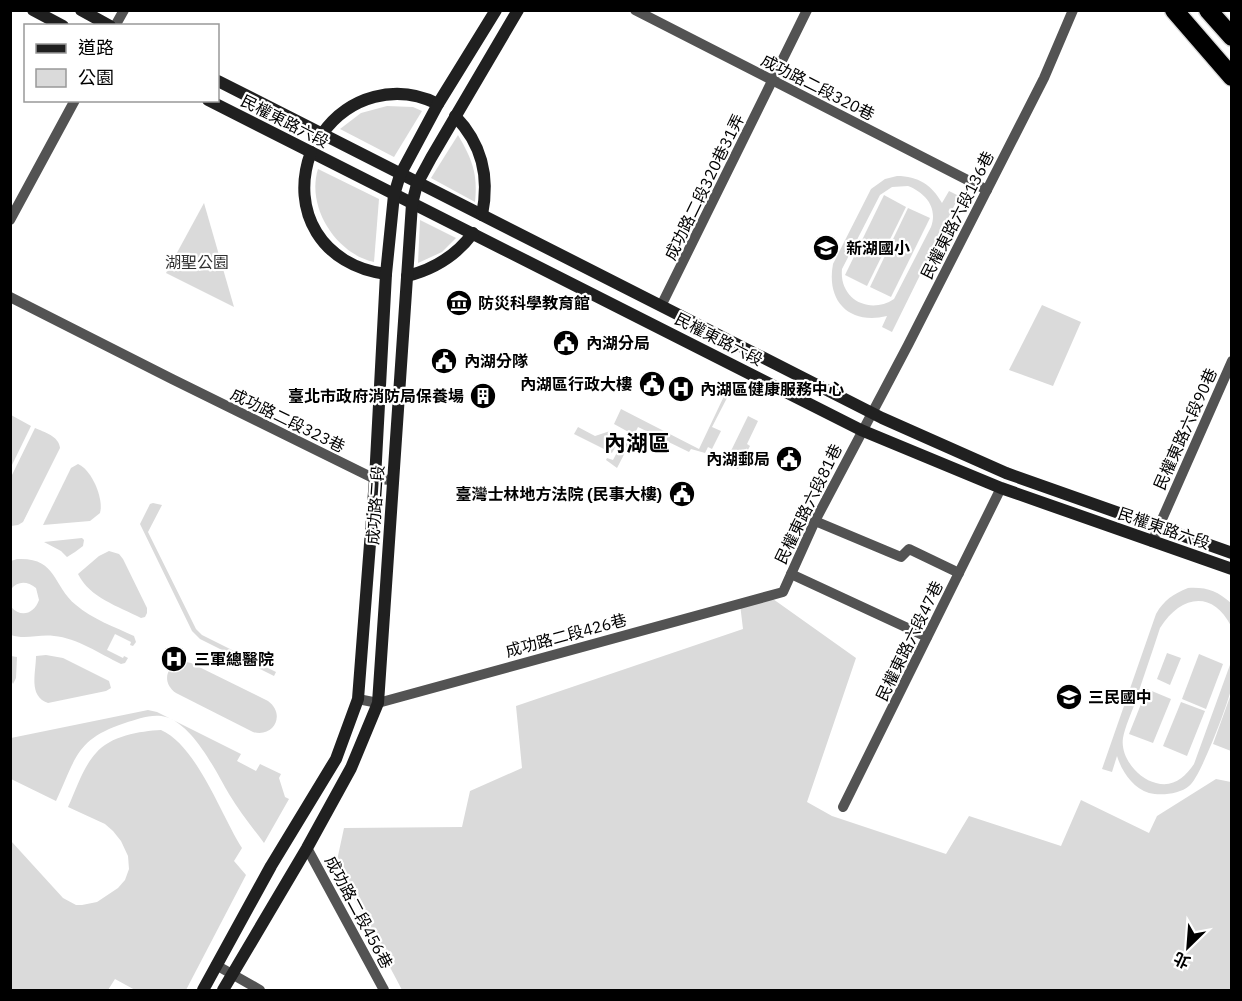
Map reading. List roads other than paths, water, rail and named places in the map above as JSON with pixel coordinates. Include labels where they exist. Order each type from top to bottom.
[{"type":"highway","points":[[1174,10],[1232,77]]},
{"type":"highway","points":[[1208,10],[1232,37]]},
{"type":"main road","points":[[33,10],[59,24]]},
{"type":"main road","points":[[81,10],[106,24]]},
{"type":"main road","name":"成功路二段","points":[[203,990],[271,866],[336,759],[358,699],[375,478],[386,274],[394,195],[400,175],[438,104],[496,10]]},
{"type":"main road","name":"成功路二段","points":[[223,990],[307,848],[351,768],[378,703],[412,204],[417,184],[518,10]]},
{"type":"main road","name":"民權東路六段","points":[[219,82],[417,184],[873,413],[1006,472],[1158,528],[1232,552]]},
{"type":"main road","points":[[322,134],[345,110],[376,96],[409,94],[438,104]]},
{"type":"main road","name":"民權東路六段","points":[[212,102],[861,430],[1001,488],[1232,569]]},
{"type":"main road","points":[[455,116],[470,134],[480,154],[486,184],[482,215]]},
{"type":"main road","points":[[311,152],[305,171],[303,190],[308,215],[317,232],[328,248],[349,263],[361,269],[386,274]]},
{"type":"main road","points":[[407,276],[444,261],[460,249],[473,233]]},
{"type":"street","points":[[116,24],[124,10]]},
{"type":"street","name":"成功路二段320巷","points":[[635,10],[987,190]]},
{"type":"street","name":"成功路二段320巷31弄","points":[[662,306],[807,10]]},
{"type":"street","name":"民權東路六段136巷","points":[[861,430],[873,413],[1044,78],[1073,10]]},
{"type":"street","points":[[10,220],[74,102]]},
{"type":"street","name":"成功路二段323巷","points":[[10,297],[172,380],[375,478],[393,480]]},
{"type":"street","name":"民權東路六段90巷","points":[[1152,542],[1232,361]]},
{"type":"street","name":"民權東路六段81巷","points":[[783,592],[815,521],[861,430]]},
{"type":"street","name":"民權東路六段47巷","points":[[843,807],[1001,488]]},
{"type":"street","points":[[815,521],[902,557],[909,549],[959,573]]},
{"type":"street","points":[[791,574],[927,637]]},
{"type":"street","name":"成功路二段426巷","points":[[358,699],[378,703],[734,603],[783,592]]},
{"type":"street","name":"成功路二段456巷","points":[[307,848],[384,990]]},
{"type":"street","points":[[216,965],[260,990]]},
{"type":"place","name":"新湖國小","points":[[826,248]]},
{"type":"place","name":"防災科學教育館","points":[[459,303]]},
{"type":"place","name":"內湖分局","points":[[566,343]]},
{"type":"place","name":"內湖分隊","points":[[444,361]]},
{"type":"place","name":"內湖區行政大樓","points":[[652,384]]},
{"type":"place","name":"內湖區健康服務中心","points":[[681,389]]},
{"type":"place","name":"臺北市政府消防局保養場","points":[[483,396]]},
{"type":"place","name":"內湖郵局","points":[[789,459]]},
{"type":"place","name":"臺灣士林地方法院 (民事大樓)","points":[[682,494]]},
{"type":"place","name":"三軍總醫院","points":[[174,659]]},
{"type":"place","name":"三民國中","points":[[1069,697]]},
{"type":"district","name":"內湖區","points":[[637,442]]},
{"type":"park label","name":"湖聖公園","points":[[197,262]]}]
